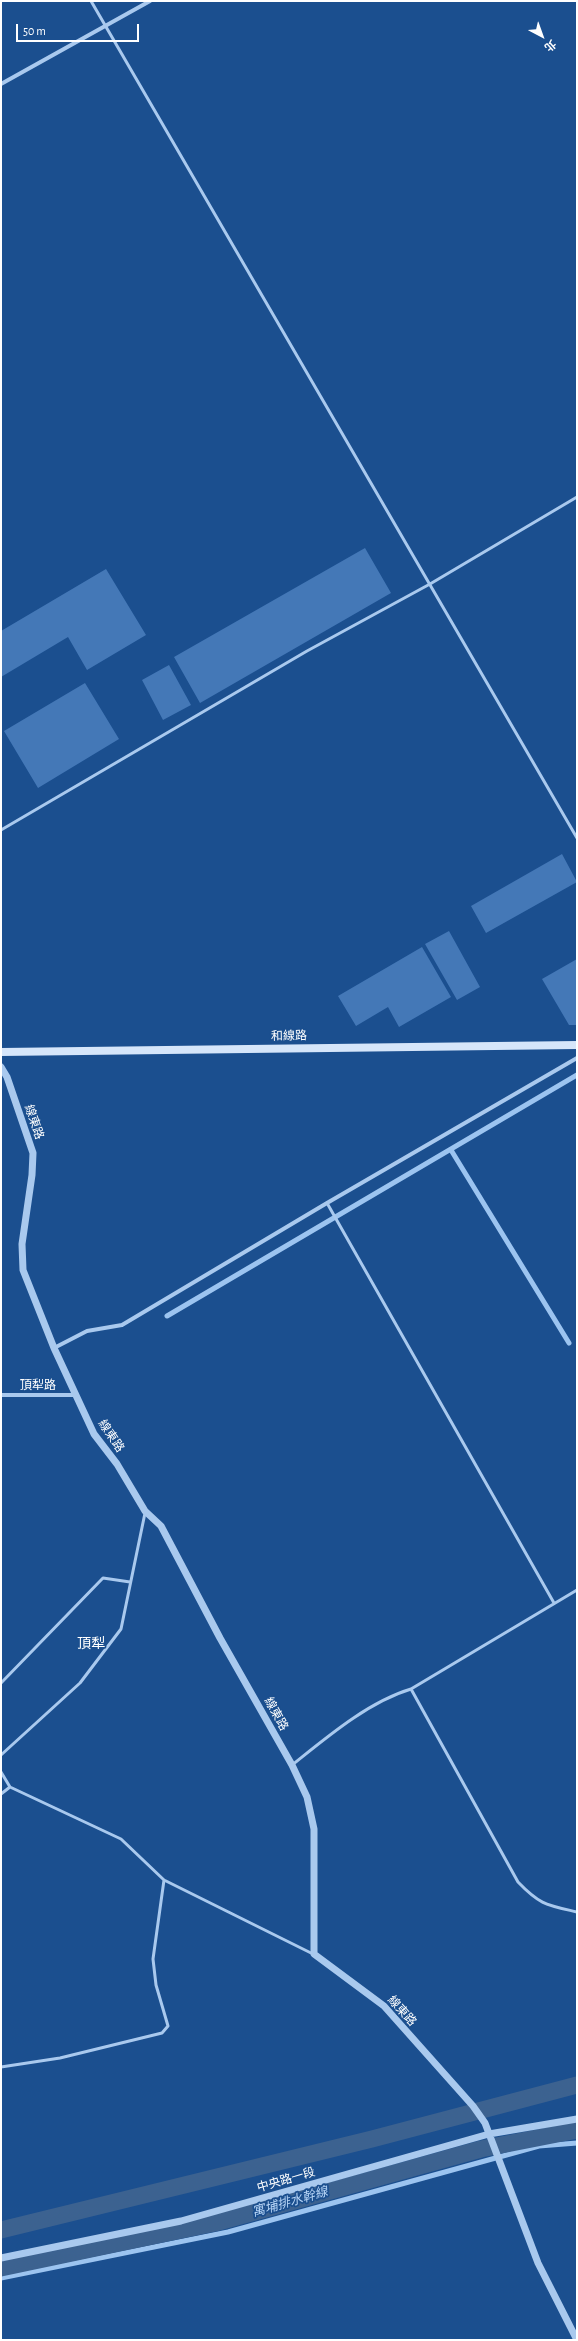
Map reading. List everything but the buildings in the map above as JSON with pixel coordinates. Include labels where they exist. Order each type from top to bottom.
[{"type":"main road","name":"和線路","points":[[1,1052],[577,1045]]},
{"type":"street","points":[[1,84],[150,1]]},
{"type":"street","points":[[54,1348],[88,1331],[122,1325],[327,1203],[577,1058]]},
{"type":"street","name":"線東路","points":[[1,1067],[7,1077],[32,1153],[32,1175],[22,1244],[24,1270],[54,1348],[94,1434],[116,1464],[145,1511],[161,1526],[220,1638],[292,1765],[307,1798],[314,1829],[314,1954],[384,2006],[473,2106],[486,2123],[538,2263],[577,2340]]},
{"type":"street","name":"頂犁路","points":[[1,1395],[76,1395]]},
{"type":"street","name":"中央路一段","points":[[1,2258],[180,2221],[489,2134],[577,2120]]},
{"type":"lane","points":[[91,1],[577,838]]},
{"type":"lane","points":[[1,830],[300,655],[430,584],[577,498]]},
{"type":"lane","points":[[327,1203],[554,1603]]},
{"type":"lane","points":[[1,1755],[80,1683],[122,1629],[145,1511]]},
{"type":"lane","points":[[1,1683],[103,1578],[130,1582]]},
{"type":"lane","points":[[292,1765],[327,1737],[393,1694],[411,1689],[577,1590]]},
{"type":"lane","points":[[411,1689],[518,1882],[533,1897],[547,1906],[577,1912]]},
{"type":"lane","points":[[1,1772],[10,1787],[121,1839],[164,1880],[314,1954]]},
{"type":"lane","points":[[1,1794],[10,1787]]},
{"type":"lane","points":[[1,2068],[60,2058],[162,2033],[168,2026],[156,1985],[153,1959],[164,1880]]},
{"type":"waterway","points":[[167,1316],[577,1075]]},
{"type":"waterway","points":[[451,1150],[569,1343]]},
{"type":"waterway","points":[[1,2230],[372,2139],[577,2085]]},
{"type":"waterway","name":"寓埔排水幹線","points":[[1,2268],[215,2223],[481,2149],[577,2130]]},
{"type":"waterway","points":[[1,2278],[228,2232],[539,2146],[577,2143]]},
{"type":"district","name":"頂犁","points":[[91,1644]]}]
